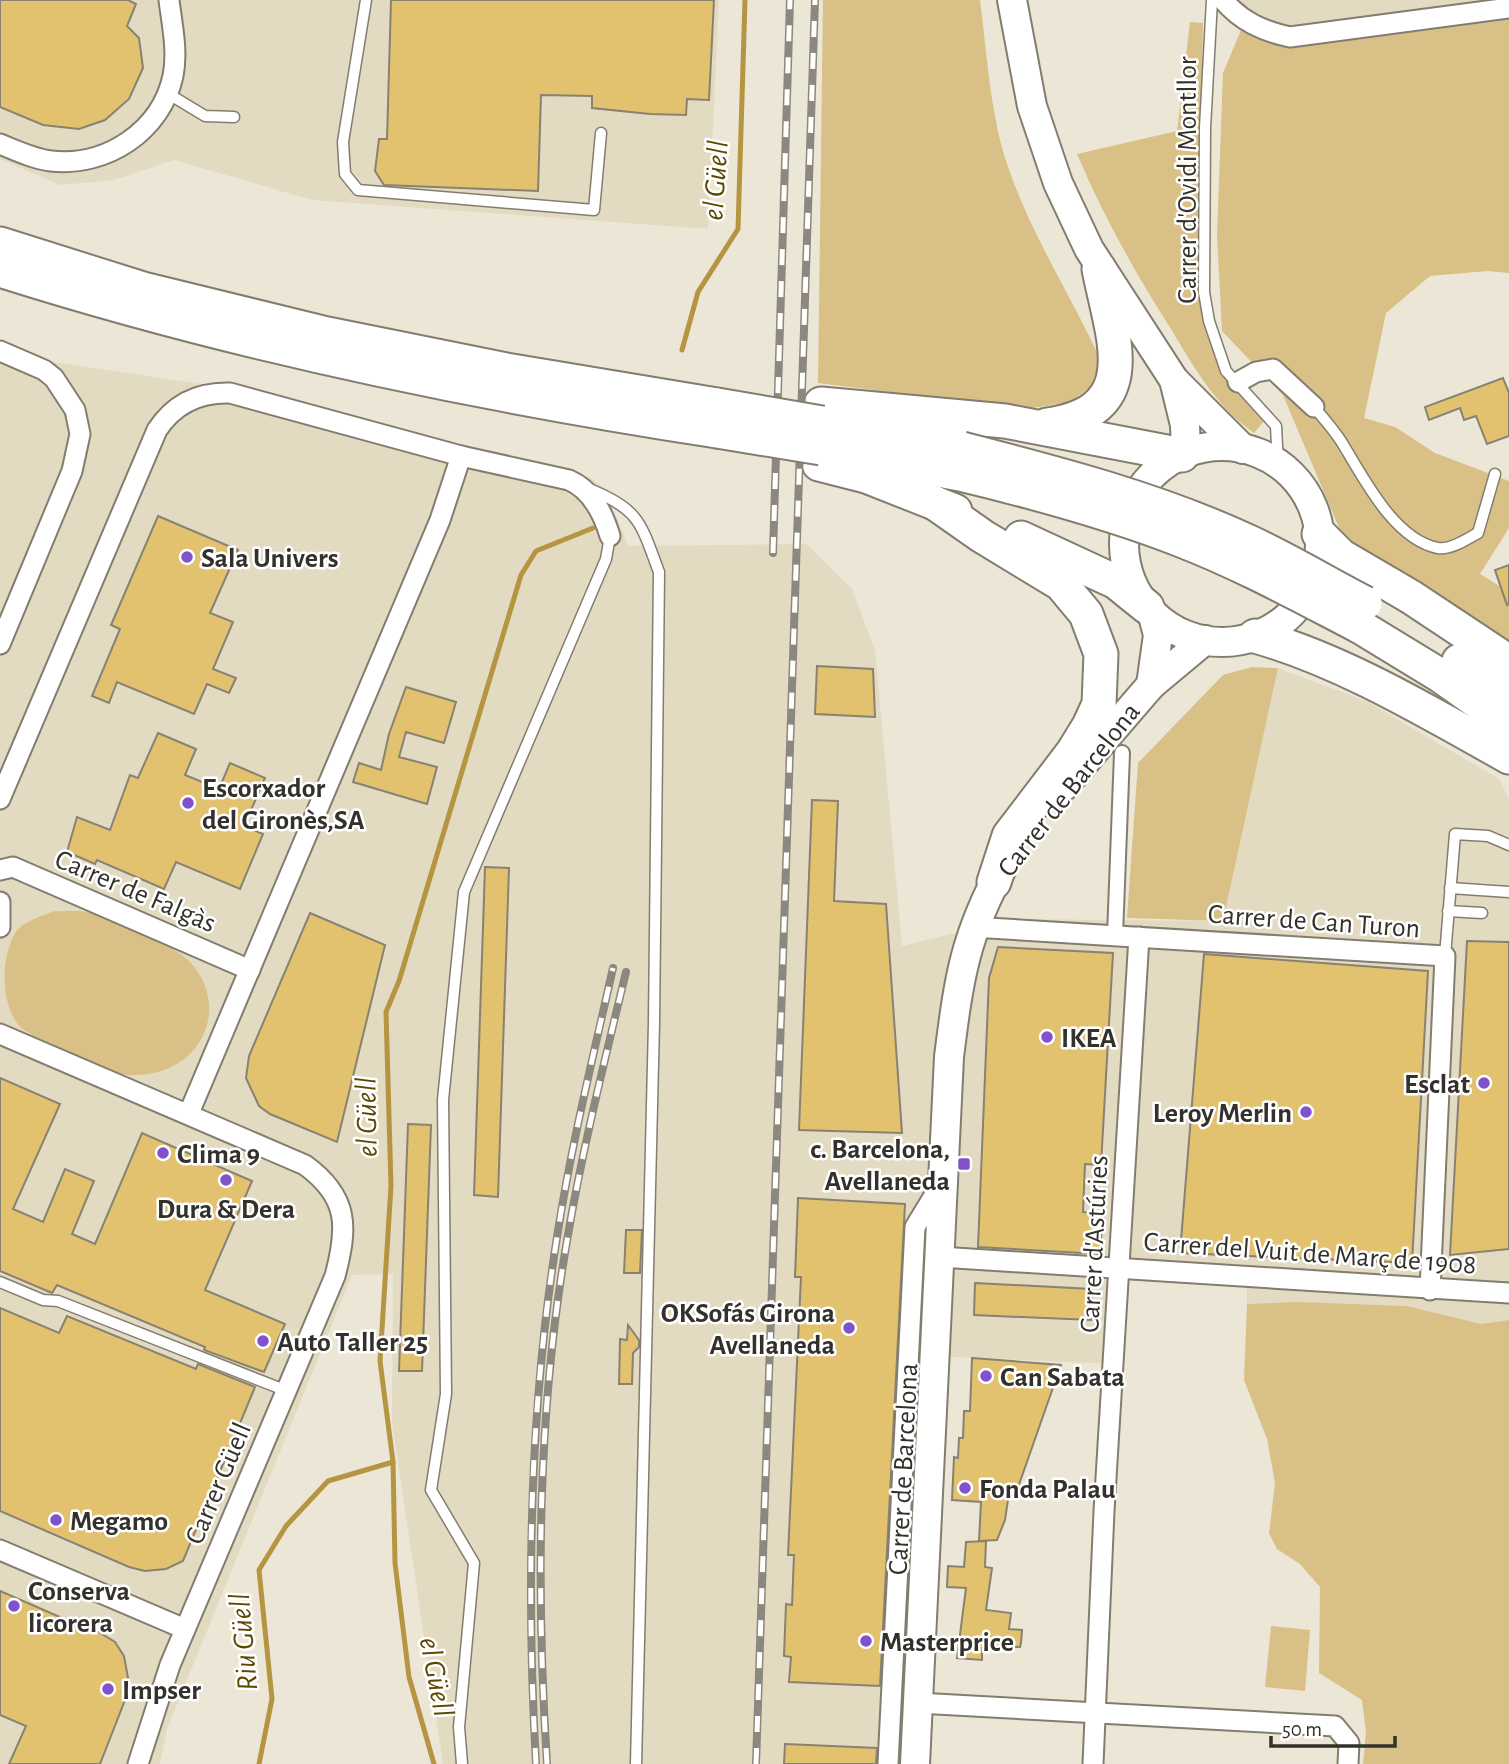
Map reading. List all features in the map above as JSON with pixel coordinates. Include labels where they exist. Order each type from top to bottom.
[{"type":"highway","points":[[5,251],[56,288]]},
{"type":"highway","points":[[5,251],[143,289],[596,398]]},
{"type":"highway","points":[[821,435],[1038,427],[1080,418],[1097,408],[1111,389],[1117,371],[1117,347],[1099,269]]},
{"type":"highway","points":[[0,280],[56,288],[141,314],[323,358],[596,398],[961,461],[1034,491],[1183,541],[1362,615],[1509,695]]},
{"type":"highway","points":[[1038,427],[1184,454]]},
{"type":"highway","points":[[821,435],[866,476],[1012,534],[1116,582],[1149,610]]},
{"type":"highway","points":[[935,503],[982,536],[1061,584],[1086,614],[1101,654],[1099,704],[1089,726],[1073,752],[1009,836],[994,882]]},
{"type":"highway","points":[[1319,534],[1341,556],[1411,597],[1509,662]]},
{"type":"highway","points":[[1362,615],[1509,724]]},
{"type":"highway","points":[[1255,636],[1291,646],[1325,662],[1509,757]]},
{"type":"main road","points":[[1012,0],[1022,69],[1040,131],[1058,183],[1099,269],[1174,380],[1243,449]]},
{"type":"main road","points":[[1174,380],[1185,425],[1184,454]]},
{"type":"main road","points":[[1218,447],[1243,449],[1278,465],[1296,480],[1308,497],[1319,534],[1317,566],[1304,596],[1281,622],[1255,636],[1226,642],[1205,640],[1172,628],[1149,610],[1127,567],[1125,547],[1128,519],[1144,486],[1160,469],[1184,454],[1218,447]]},
{"type":"main road","name":"Carrer de Barcelona","points":[[1149,610],[1158,635],[1151,685]]},
{"type":"main road","name":"Carrer de Barcelona","points":[[909,1763],[918,1703],[949,1057],[959,975],[972,928],[994,882],[1044,810],[1151,685],[1205,640]]},
{"type":"street","points":[[0,144],[49,161],[67,162],[103,156],[120,148],[148,125],[167,93],[175,57],[169,0]]},
{"type":"street","points":[[1223,0],[1246,21],[1290,37],[1509,8]]},
{"type":"street","points":[[0,351],[44,370],[54,378],[75,410],[79,434],[76,459],[0,644]]},
{"type":"street","points":[[1238,383],[1256,372],[1273,369],[1314,407]]},
{"type":"street","points":[[0,799],[157,430],[173,411],[196,397],[230,393],[582,486],[604,515],[610,536]]},
{"type":"street","points":[[0,1034],[189,1113],[440,520],[461,456]]},
{"type":"street","points":[[1115,936],[1122,753]]},
{"type":"street","name":"Carrer de Falgàs","points":[[0,870],[13,867],[250,970]]},
{"type":"street","points":[[0,902],[0,927]]},
{"type":"street","name":"Carrer de Can Turon","points":[[972,928],[1445,956],[1430,1290]]},
{"type":"street","name":"Carrer d'Astúries","points":[[1093,1764],[1118,1268],[1139,937]]},
{"type":"street","name":"Carrer Güell","points":[[138,1764],[170,1665],[335,1276],[344,1244],[344,1224],[338,1203],[320,1177],[304,1165],[189,1113]]},
{"type":"street","name":"Carrer de Barcelona","points":[[909,1763],[915,1227],[943,1182]]},
{"type":"street","name":"Carrer del Vuit de Març de 1908","points":[[940,1257],[1509,1293]]},
{"type":"street","points":[[0,1550],[185,1629]]},
{"type":"street","points":[[918,1703],[1335,1726],[1349,1743],[1348,1764]]},
{"type":"lane","points":[[366,0],[343,142],[345,174],[358,190],[594,210],[601,133]]},
{"type":"lane","name":"Carrer d'Ovidi Montllor","points":[[1212,0],[1205,128],[1204,292],[1218,351],[1226,371],[1276,426],[1278,465]]},
{"type":"lane","points":[[167,93],[205,116],[234,117]]},
{"type":"lane","points":[[1314,407],[1343,444],[1363,483],[1407,532],[1439,548],[1460,543],[1478,533],[1495,474]]},
{"type":"lane","points":[[582,486],[619,501],[641,523],[659,572],[654,1023],[636,1764]]},
{"type":"lane","points":[[462,1764],[459,1727],[474,1563],[431,1489],[446,1394],[443,1100],[464,892],[606,559],[610,536]]},
{"type":"lane","points":[[1445,956],[1455,834],[1488,836],[1509,845]]},
{"type":"lane","points":[[1450,888],[1509,892]]},
{"type":"lane","points":[[1448,911],[1482,913]]},
{"type":"lane","points":[[0,1282],[43,1300],[58,1301],[286,1391]]},
{"type":"shaded area","points":[[0,0],[719,0],[708,229],[312,200],[174,160],[114,180],[60,185],[0,159]]},
{"type":"shaded area","points":[[823,0],[980,0],[993,103],[1007,164],[1027,215],[1102,363],[1096,383],[1070,402],[1026,409],[818,383]]},
{"type":"shaded area","points":[[1213,0],[1509,0],[1286,45],[1241,30]]},
{"type":"shaded area","points":[[1509,17],[1509,273],[1487,271],[1430,276],[1386,313],[1364,418],[1395,427],[1435,453],[1509,481],[1509,528],[1480,574],[1509,592],[1509,644],[1456,606],[1353,545],[1340,530],[1283,395],[1222,331],[1217,236],[1223,73],[1241,30],[1286,45]]},
{"type":"shaded area","points":[[1190,22],[1203,23],[1198,287],[1203,317],[1225,376],[1265,420],[1254,433],[1217,399],[1189,358],[1120,243],[1077,154],[1177,131]]},
{"type":"shaded area","points":[[0,345],[33,359],[242,390],[587,476],[605,488],[628,546],[807,544],[852,589],[875,650],[902,946],[1011,919],[1223,921],[1278,668],[1368,702],[1499,779],[1509,800],[1509,1320],[1481,1324],[1407,1306],[1298,1302],[1247,1304],[1247,1275],[1122,1267],[1115,1364],[929,1356],[914,1764],[443,1764],[392,1423],[393,1274],[352,1275],[167,1729],[160,1764],[0,1764]]},
{"type":"shaded area","points":[[1252,667],[1278,668],[1223,921],[1127,918],[1138,763],[1223,675]]},
{"type":"shaded area","points":[[55,911],[87,912],[111,920],[158,941],[191,963],[202,980],[208,997],[209,1015],[205,1032],[196,1047],[184,1059],[167,1069],[148,1074],[121,1074],[69,1054],[20,1027],[13,1017],[6,993],[7,953],[17,930],[30,921]]},
{"type":"shaded area","points":[[1298,1302],[1407,1306],[1481,1324],[1509,1320],[1509,1764],[1363,1764],[1366,1732],[1362,1700],[1319,1673],[1320,1587],[1300,1564],[1277,1549],[1269,1533],[1275,1483],[1267,1439],[1244,1380],[1247,1304]]},
{"type":"shaded area","points":[[1271,1626],[1310,1630],[1305,1691],[1265,1687]]},
{"type":"building","points":[[0,0],[128,0],[136,4],[127,26],[139,38],[143,68],[129,99],[105,120],[79,129],[43,125],[0,107]]},
{"type":"building","points":[[391,0],[714,0],[709,100],[687,99],[686,115],[650,114],[592,108],[592,96],[541,95],[538,191],[384,185],[375,171],[379,139],[387,139]]},
{"type":"building","points":[[1503,378],[1509,393],[1509,436],[1487,444],[1476,416],[1464,420],[1460,408],[1429,420],[1425,407]]},
{"type":"building","points":[[158,516],[238,550],[210,613],[233,622],[213,669],[236,678],[229,693],[207,684],[194,714],[117,682],[109,703],[92,696],[120,629],[111,625]]},
{"type":"building","points":[[1509,565],[1509,604],[1507,605],[1495,570]]},
{"type":"building","points":[[817,666],[873,669],[875,717],[815,714]]},
{"type":"building","points":[[406,687],[456,702],[444,743],[406,732],[399,757],[437,767],[427,804],[353,782],[359,763],[381,770],[389,734]]},
{"type":"building","name":"Escorxador del Gironès,SA","points":[[158,733],[196,749],[185,775],[219,789],[230,763],[265,778],[244,826],[263,834],[240,889],[176,862],[164,889],[97,860],[95,864],[67,852],[77,817],[110,830],[130,775],[138,778]]},
{"type":"building","points":[[812,800],[838,801],[834,901],[886,904],[902,1133],[799,1130]]},
{"type":"building","points":[[485,867],[509,868],[498,1197],[474,1195]]},
{"type":"building","points":[[310,913],[385,945],[337,1142],[270,1114],[259,1106],[246,1078],[249,1056]]},
{"type":"building","name":"Esclat","points":[[1467,941],[1509,942],[1509,1249],[1450,1255]]},
{"type":"building","points":[[998,947],[1113,953],[1101,1165],[1085,1164],[1083,1212],[1104,1213],[1099,1254],[978,1247],[989,978]]},
{"type":"building","name":"Leroy Merlin","points":[[1204,954],[1428,971],[1412,1263],[1180,1253]]},
{"type":"building","points":[[0,1078],[60,1104],[13,1209],[43,1222],[65,1169],[94,1181],[72,1234],[95,1244],[142,1133],[252,1181],[205,1290],[285,1324],[264,1372],[204,1350],[205,1347],[57,1285],[52,1293],[0,1271]]},
{"type":"building","points":[[408,1124],[431,1125],[422,1371],[399,1371]]},
{"type":"building","points":[[798,1198],[905,1204],[880,1686],[789,1682],[791,1657],[784,1656],[786,1604],[792,1605],[794,1555],[788,1555],[801,1277],[795,1277]]},
{"type":"building","points":[[626,1230],[642,1230],[640,1273],[624,1273]]},
{"type":"building","points":[[975,1283],[1092,1289],[1091,1320],[974,1315]]},
{"type":"building","points":[[0,1308],[59,1333],[67,1316],[196,1369],[198,1364],[255,1387],[183,1561],[166,1569],[145,1571],[129,1567],[0,1511]]},
{"type":"building","points":[[628,1325],[639,1340],[639,1347],[633,1353],[632,1384],[619,1384],[620,1339],[627,1340]]},
{"type":"building","points":[[972,1358],[1061,1365],[1016,1493],[1009,1493],[1005,1520],[997,1540],[979,1541],[981,1502],[952,1500],[954,1457],[958,1458],[959,1438],[963,1438],[964,1411],[970,1411]]},
{"type":"building","points":[[986,1541],[985,1567],[992,1568],[986,1610],[1011,1613],[1009,1629],[1022,1630],[1021,1643],[1020,1647],[982,1648],[982,1660],[957,1658],[966,1588],[947,1587],[948,1566],[964,1567],[966,1542]]},
{"type":"building","points":[[0,1591],[60,1617],[58,1621],[97,1631],[115,1642],[124,1656],[128,1678],[125,1700],[100,1764],[9,1764],[26,1726],[0,1715]]},
{"type":"building","points":[[785,1744],[877,1748],[876,1764],[784,1764]]},
{"type":"waterway","name":"el Güell","points":[[682,350],[698,292],[738,229],[745,0]]},
{"type":"waterway","name":"el Güell","points":[[434,1764],[409,1677],[395,1563],[393,1462],[380,1361],[391,1186],[386,1012],[399,981],[521,575],[536,551],[593,528]]},
{"type":"waterway","name":"Riu Güell","points":[[259,1764],[272,1699],[259,1570],[286,1526],[328,1481],[393,1462]]},
{"type":"railway","points":[[773,553],[790,0]]},
{"type":"railway","points":[[756,1764],[815,0]]},
{"type":"railway","points":[[536,1764],[531,1566],[540,1368],[563,1203],[613,968]]},
{"type":"railway","points":[[547,1764],[541,1565],[550,1367],[574,1202],[626,972]]},
{"type":"place","name":"Sala Univers","points":[[187,557]]},
{"type":"place","name":"Escorxador del Gironès,SA","points":[[188,803]]},
{"type":"place","name":"IKEA","points":[[1047,1037]]},
{"type":"place","name":"Esclat","points":[[1484,1083]]},
{"type":"place","name":"Leroy Merlin","points":[[1306,1112]]},
{"type":"place","name":"Clima 9","points":[[163,1153]]},
{"type":"place","name":"c. Barcelona, Avellaneda","points":[[964,1164]]},
{"type":"place","name":"Dura & Dera","points":[[226,1180]]},
{"type":"place","name":"OKSofás Girona Avellaneda","points":[[849,1328]]},
{"type":"place","name":"Auto Taller 25","points":[[263,1341]]},
{"type":"place","name":"Can Sabata","points":[[986,1376]]},
{"type":"place","name":"Fonda Palau","points":[[965,1488]]},
{"type":"place","name":"Megamo","points":[[56,1520]]},
{"type":"place","name":"Conserva licorera","points":[[14,1606]]},
{"type":"place","name":"Masterprice","points":[[866,1641]]},
{"type":"place","name":"Impser","points":[[108,1689]]}]
